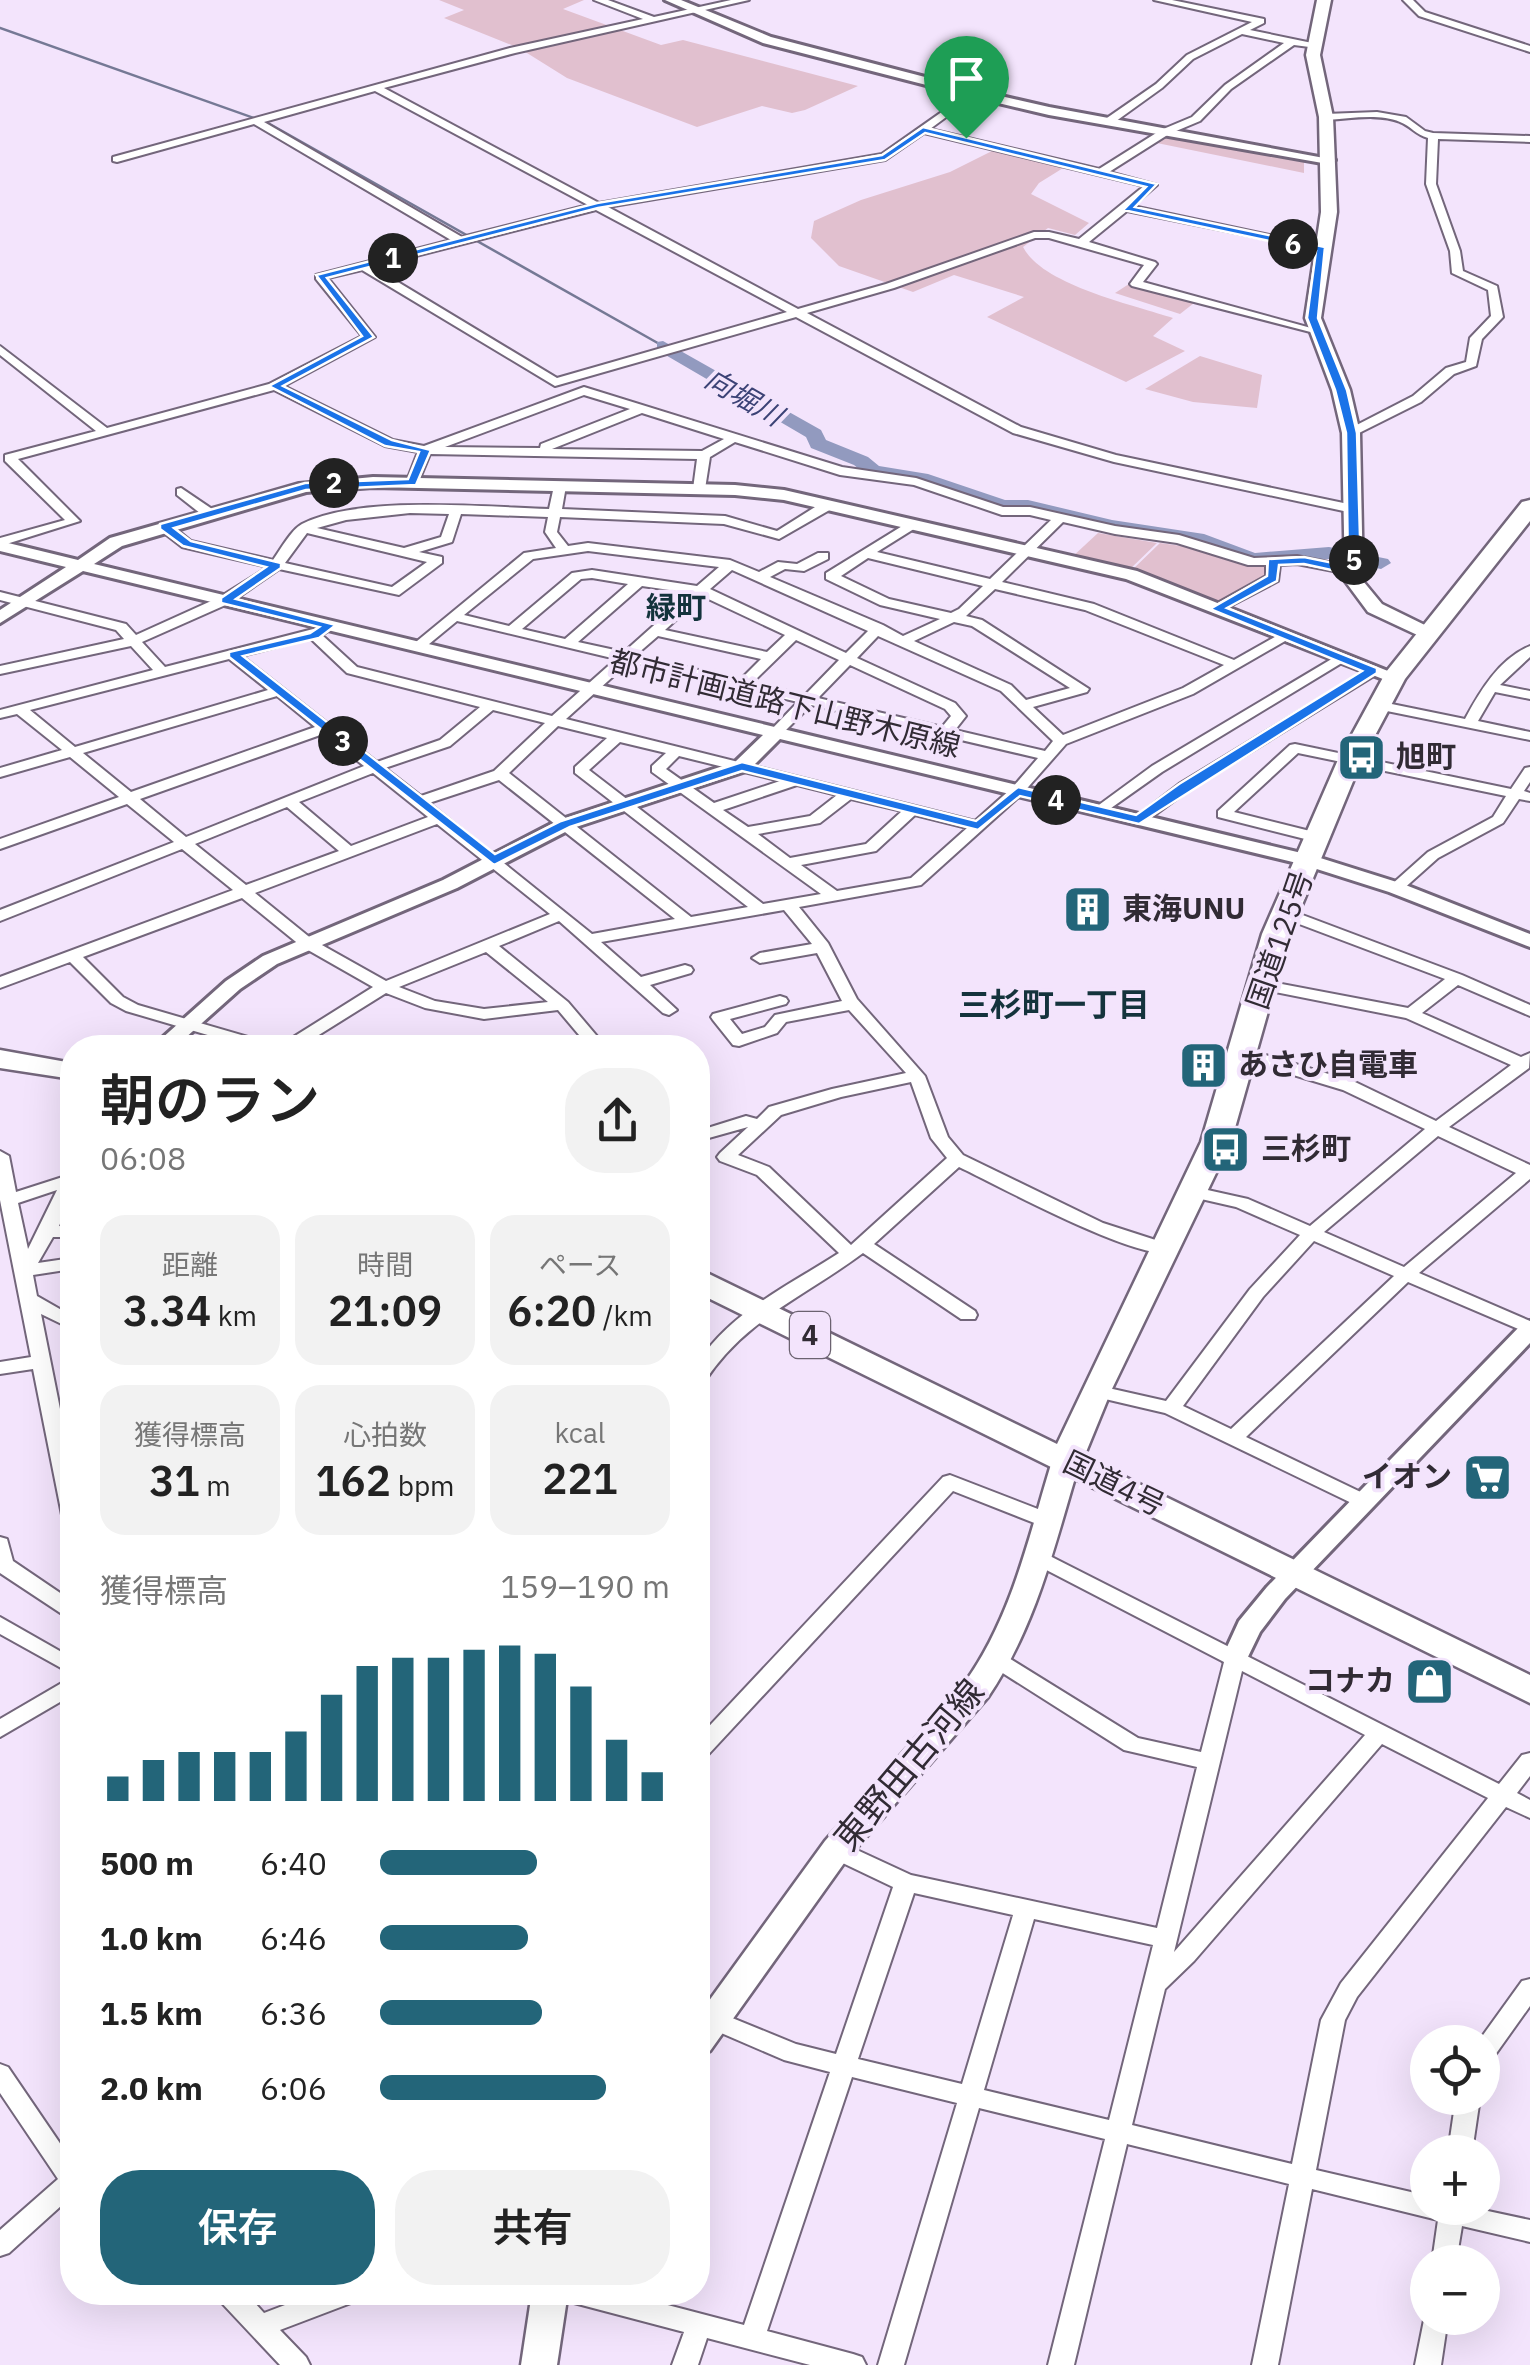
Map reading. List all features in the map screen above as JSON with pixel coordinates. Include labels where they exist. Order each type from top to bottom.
[{"type":"highway","name":"国道125号","points":[[1066,1461],[1095,1391],[1224,1123],[1284,913],[1377,706],[1383,674],[1428,634],[1530,507]]},
{"type":"highway","points":[[0,1059],[60,1069]]},
{"type":"highway","name":"国道4号","points":[[710,1287],[1530,1690]]},
{"type":"main road","points":[[1324,0],[1314,46],[1326,116],[1329,212],[1312,307],[1352,433],[1356,587],[1373,608],[1428,634]]},
{"type":"main road","name":"東野田古河線","points":[[710,2015],[836,1850],[977,1689],[997,1660],[1018,1615],[1066,1461]]},
{"type":"main road","points":[[539,2365],[548,2305]]},
{"type":"street","points":[[599,0],[656,20]]},
{"type":"street","points":[[671,0],[782,45],[973,94],[1328,160]]},
{"type":"street","points":[[117,158],[513,50],[744,0]]},
{"type":"street","points":[[1108,122],[1159,86],[1190,57],[1260,21],[1159,0]]},
{"type":"street","points":[[1408,0],[1422,14],[1530,50]]},
{"type":"street","points":[[1241,31],[1314,46]]},
{"type":"street","points":[[1100,173],[1165,132],[1196,119],[1228,87],[1290,43]]},
{"type":"street","points":[[376,88],[1036,438],[1352,509]]},
{"type":"street","points":[[5,459],[275,386],[369,337],[320,277],[597,206],[885,157],[973,94]]},
{"type":"street","points":[[1326,116],[1400,118],[1434,136],[1530,139]]},
{"type":"street","points":[[255,121],[462,240]]},
{"type":"street","points":[[923,130],[1154,186],[1080,243]]},
{"type":"street","points":[[1352,433],[1417,399],[1450,371],[1472,364],[1476,338],[1497,318],[1493,288],[1458,273],[1455,251],[1430,184],[1434,136]]},
{"type":"street","points":[[1127,208],[1321,249]]},
{"type":"street","points":[[364,266],[555,382],[890,286],[1034,235],[1049,234],[1151,264],[1136,284],[1318,333]]},
{"type":"street","points":[[0,349],[106,433]]},
{"type":"street","points":[[275,386],[389,443],[425,450],[704,456],[734,438]]},
{"type":"street","points":[[412,482],[425,450],[584,391],[840,471],[916,482],[1002,511],[1030,510],[1059,519],[1187,540],[1253,562],[1354,563]]},
{"type":"street","points":[[535,451],[642,409]]},
{"type":"street","points":[[698,489],[704,456]]},
{"type":"street","points":[[0,544],[74,521],[5,459]]},
{"type":"street","points":[[0,618],[116,542],[318,484],[412,482],[698,489],[770,493],[1131,575],[1383,674]]},
{"type":"street","points":[[560,486],[551,532],[564,550]]},
{"type":"street","points":[[180,492],[210,514]]},
{"type":"street","points":[[0,670],[134,641],[226,600],[276,565],[304,528],[368,512],[714,518],[778,535],[828,505]]},
{"type":"street","points":[[406,552],[447,539],[456,511]]},
{"type":"street","points":[[906,640],[958,616],[1059,519]]},
{"type":"street","points":[[912,524],[831,576],[884,602],[958,616],[998,633],[1082,689],[1023,705]]},
{"type":"street","points":[[164,527],[187,544],[394,592],[437,560],[304,528]]},
{"type":"street","name":"都市計画道路下山野木原線","points":[[0,544],[226,600],[322,630],[418,646],[1139,820],[1312,848],[1396,888],[1530,941]]},
{"type":"street","points":[[418,646],[529,556],[588,547],[730,564],[1006,688],[1061,741]]},
{"type":"street","points":[[867,554],[1089,606],[1234,666]]},
{"type":"street","points":[[760,576],[783,565],[799,568],[822,556]]},
{"type":"street","points":[[1217,609],[1273,578],[1273,562]]},
{"type":"street","points":[[501,774],[502,769],[730,564]]},
{"type":"street","points":[[512,630],[576,576],[592,574],[702,591],[950,706],[959,716],[945,732]]},
{"type":"street","points":[[568,643],[639,581]]},
{"type":"street","points":[[0,596],[121,627],[162,672]]},
{"type":"street","points":[[455,617],[1048,756]]},
{"type":"street","points":[[175,1035],[252,972],[307,943],[436,890],[566,824],[742,766],[878,628]]},
{"type":"street","points":[[0,714],[322,630],[352,670],[978,826]]},
{"type":"street","points":[[658,632],[770,657]]},
{"type":"street","points":[[743,684],[795,634]]},
{"type":"street","points":[[589,939],[916,882],[1018,791],[1061,741],[1188,691],[1285,636]]},
{"type":"street","points":[[1470,723],[1490,686],[1506,667],[1530,650]]},
{"type":"street","points":[[234,655],[494,860],[668,1010]]},
{"type":"street","points":[[1099,810],[1157,769],[1340,658]]},
{"type":"street","points":[[1139,820],[1184,787],[1383,674]]},
{"type":"street","points":[[1490,686],[1530,695]]},
{"type":"street","points":[[0,772],[280,691]]},
{"type":"street","points":[[0,916],[445,743],[489,706]]},
{"type":"street","points":[[1377,706],[1530,736]]},
{"type":"street","points":[[20,709],[307,943],[385,987],[431,1004],[484,1014],[562,1005]]},
{"type":"street","points":[[0,844],[326,728]]},
{"type":"street","points":[[618,736],[580,770],[759,908]]},
{"type":"street","points":[[1312,848],[1223,814],[1295,748],[1523,796]]},
{"type":"street","points":[[676,751],[658,769],[832,895]]},
{"type":"street","points":[[1396,888],[1433,855],[1498,820],[1523,796],[1530,771]]},
{"type":"street","points":[[419,802],[501,774]]},
{"type":"street","points":[[501,774],[687,921]]},
{"type":"street","points":[[714,808],[798,780]]},
{"type":"street","points":[[746,832],[816,820],[849,793]]},
{"type":"street","points":[[289,802],[348,851]]},
{"type":"street","points":[[788,863],[871,848],[913,809]]},
{"type":"street","points":[[0,982],[440,818]]},
{"type":"street","points":[[787,903],[822,947],[853,1004],[916,1076],[940,1138],[957,1159],[1097,1228],[1165,1250]]},
{"type":"street","points":[[1284,913],[1456,978],[1530,1011]]},
{"type":"street","points":[[307,1035],[385,987],[561,915]]},
{"type":"street","points":[[486,944],[562,1005],[587,1035]]},
{"type":"street","points":[[760,958],[822,947]]},
{"type":"street","points":[[71,956],[117,1000],[225,1035]]},
{"type":"street","points":[[638,983],[686,970]]},
{"type":"street","points":[[1410,1014],[1456,978]]},
{"type":"street","points":[[1261,986],[1410,1014],[1526,1061]]},
{"type":"street","points":[[780,1001],[719,1017],[739,1040],[771,1030],[781,1018],[853,1004]]},
{"type":"street","points":[[1232,1439],[1404,1275],[1529,1172],[1349,1086],[1243,1054]]},
{"type":"street","points":[[1171,1408],[1240,1313],[1312,1233],[1526,1061]]},
{"type":"street","points":[[916,1076],[838,1092],[775,1111],[726,1157],[762,1171],[856,1249],[968,1315]]},
{"type":"street","points":[[710,1132],[746,1122],[760,1126]]},
{"type":"street","points":[[0,1156],[60,1434]]},
{"type":"street","points":[[710,1356],[759,1310],[856,1249],[957,1159]]},
{"type":"street","points":[[10,1200],[60,1184]]},
{"type":"street","points":[[1062,2365],[1165,1939],[1236,1658],[1248,1628],[1294,1573],[1530,1329],[1242,1203],[1194,1192]]},
{"type":"street","points":[[24,1270],[60,1204]]},
{"type":"street","points":[[48,1231],[60,1232]]},
{"type":"street","points":[[24,1270],[60,1266]]},
{"type":"street","points":[[30,1300],[60,1316]]},
{"type":"street","points":[[0,1368],[43,1361]]},
{"type":"street","points":[[1095,1391],[1171,1408],[1364,1502]]},
{"type":"street","points":[[710,1739],[950,1482],[1050,1521]]},
{"type":"street","points":[[1038,1557],[1530,1810]]},
{"type":"street","points":[[1,1558],[60,1603]]},
{"type":"street","points":[[0,1624],[60,1660]]},
{"type":"street","points":[[997,1660],[1132,1744],[1210,1762]]},
{"type":"street","points":[[0,1729],[60,1693]]},
{"type":"street","points":[[1154,1984],[1186,1955],[1380,1732]]},
{"type":"street","points":[[1265,2365],[1333,2020],[1530,1761]]},
{"type":"street","points":[[836,1850],[906,1883],[1165,1939]]},
{"type":"street","points":[[752,2339],[906,1883]]},
{"type":"street","points":[[891,2365],[1026,1908]]},
{"type":"street","points":[[1500,2030],[1530,1988]]},
{"type":"street","points":[[710,2026],[792,2054],[1410,2202]]},
{"type":"street","points":[[0,2074],[60,2163]]},
{"type":"street","points":[[0,2245],[60,2192]]},
{"type":"street","points":[[1500,2224],[1530,2231]]},
{"type":"street","points":[[240,2305],[296,2365]]},
{"type":"street","points":[[260,2326],[316,2305]]},
{"type":"street","points":[[623,2305],[853,2365]]},
{"type":"street","points":[[685,2365],[699,2325]]},
{"type":"street","points":[[1428,2365],[1433,2335]]},
{"type":"shaded area","points":[[439,0],[584,0],[563,9],[661,45],[683,40],[858,86],[805,110],[792,113],[762,106],[697,127],[567,78],[519,48],[444,18],[464,10]]},
{"type":"shaded area","points":[[1165,133],[1260,150],[1304,153],[1304,173],[1152,142]]},
{"type":"shaded area","points":[[998,148],[1068,165],[1039,183],[1031,194],[1089,223],[1075,235],[1048,228],[1023,247],[1033,260],[1090,292],[1173,318],[1153,336],[1185,351],[1126,382],[987,317],[1024,297],[954,275],[913,292],[839,266],[811,238],[814,221],[861,200],[950,172]]},
{"type":"shaded area","points":[[1129,284],[1194,303],[1180,314],[1115,293]]},
{"type":"shaded area","points":[[1200,356],[1262,375],[1257,408],[1193,402],[1145,389]]},
{"type":"shaded area","points":[[1098,533],[1157,543],[1128,571],[1071,558]]},
{"type":"shaded area","points":[[1184,542],[1269,565],[1268,577],[1216,606],[1130,572],[1160,543],[1181,546]]},
{"type":"waterway","name":"向堀川","points":[[0,28],[268,123],[663,346]]},
{"type":"waterway","name":"向堀川","points":[[663,346],[814,434],[818,444],[861,461],[873,471],[921,478],[1003,506],[1028,506],[1112,526],[1204,540],[1253,559],[1329,553],[1381,563]]},
{"type":"place","name":"旭町","points":[[1361,757]]},
{"type":"place","name":"東海UNU","points":[[1087,909]]},
{"type":"place","name":"あさひ自電車","points":[[1203,1065]]},
{"type":"place","name":"三杉町","points":[[1226,1149]]},
{"type":"place","name":"イオン","points":[[1487,1477]]},
{"type":"place","name":"コナカ","points":[[1430,1681]]},
{"type":"district","name":"緑町","points":[[676,608]]},
{"type":"district","name":"三杉町一丁目","points":[[1054,1005]]},
{"type":"route","points":[[923,130],[966,138],[1154,186],[1127,208],[1321,249],[1313,318],[1341,390],[1352,433],[1354,571],[1304,560],[1273,562],[1273,578],[1217,609],[1372,671],[1184,787],[1139,820],[1018,791],[978,826],[742,766],[566,824],[494,860],[234,655],[314,636],[329,625],[226,600],[276,565],[187,544],[164,527],[318,484],[412,482],[425,450],[389,443],[275,386],[369,337],[320,277],[597,206],[885,157],[923,130]]}]
